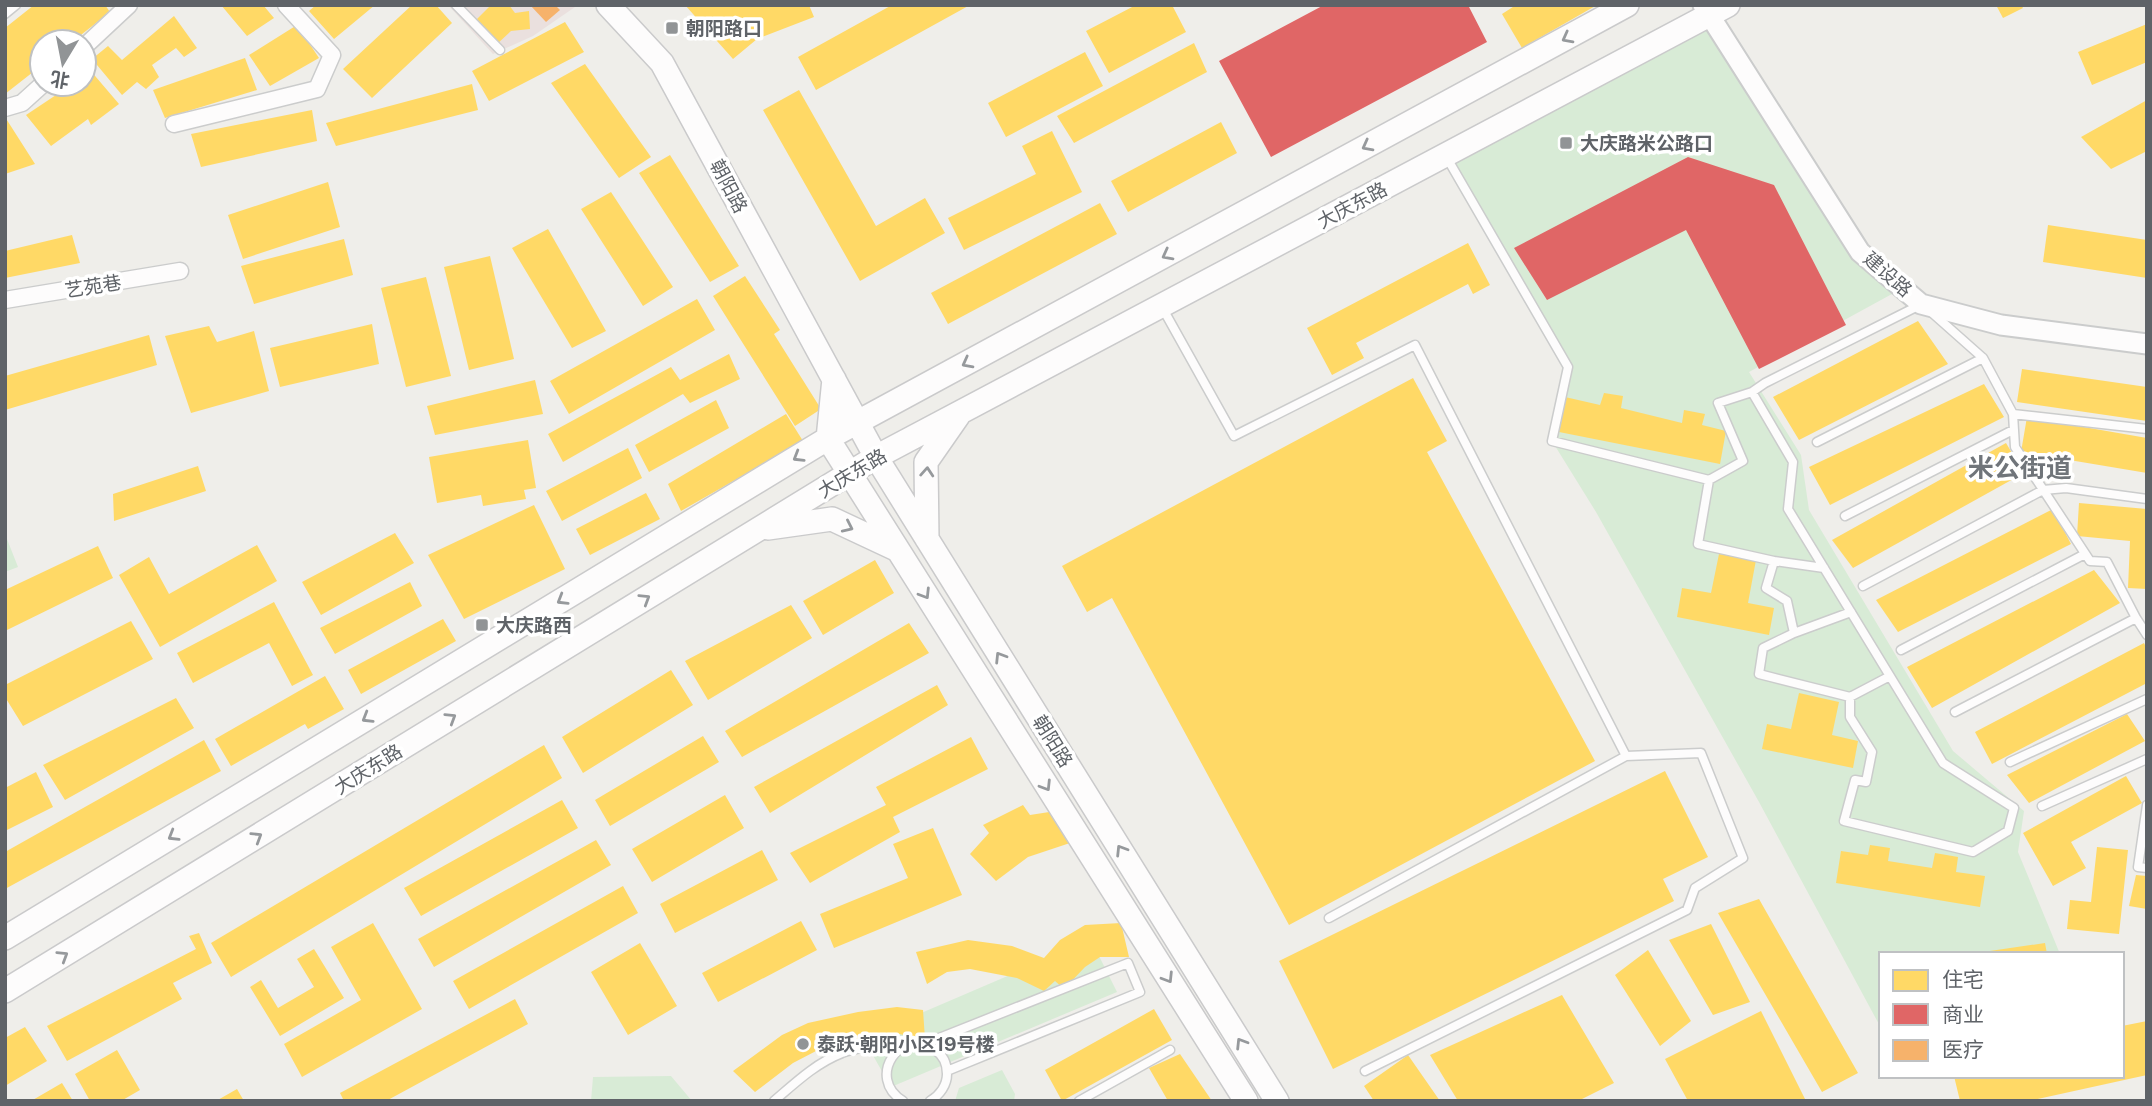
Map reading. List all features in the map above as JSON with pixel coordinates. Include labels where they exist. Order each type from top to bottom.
[{"type":"main road","name":"朝阳路","points":[[608,5],[662,63],[876,457],[1277,1101]]},
{"type":"main road","name":"大庆东路","points":[[5,938],[828,439],[1626,5]]},
{"type":"main road","name":"大庆东路","points":[[5,991],[876,457],[1445,155],[1714,8]]},
{"type":"main road","points":[[828,439],[834,379]]},
{"type":"main road","points":[[928,539],[926,463],[959,413]]},
{"type":"main road","name":"朝阳路","points":[[828,439],[1246,1101]]},
{"type":"main road","points":[[758,530],[832,519],[896,549]]},
{"type":"street","points":[[98,34],[129,5]]},
{"type":"street","points":[[174,124],[317,89],[332,55],[286,5]]},
{"type":"street","name":"建设路","points":[[1714,8],[1860,252],[1921,304],[2001,325],[2147,344]]},
{"type":"street","points":[[5,108],[22,103],[28,98]]},
{"type":"street","name":"艺苑巷","points":[[5,300],[180,271]]},
{"type":"lane","points":[[5,14],[16,5]]},
{"type":"lane","points":[[456,5],[500,50]]},
{"type":"lane","points":[[1445,155],[1568,367],[1552,441],[1709,480],[1743,461],[1718,402],[1752,392],[1921,304],[1983,358],[2013,414],[2015,447],[2090,561],[2107,562],[2147,635]]},
{"type":"lane","points":[[1161,306],[1234,436],[1416,345],[1626,756]]},
{"type":"lane","points":[[1817,442],[1983,358]]},
{"type":"lane","points":[[1752,392],[1793,462],[1788,509],[1943,763],[2014,808],[2008,831],[1973,852],[1844,821],[1854,780],[1866,782],[1872,752],[1850,718],[1850,697]]},
{"type":"lane","points":[[2013,414],[2147,429]]},
{"type":"lane","points":[[1845,516],[2013,430]]},
{"type":"lane","points":[[1709,480],[1698,544],[1774,561],[1824,568]]},
{"type":"lane","points":[[1863,586],[2043,490],[2066,488],[2147,499]]},
{"type":"lane","points":[[1902,650],[2085,554]]},
{"type":"lane","points":[[1774,561],[1766,588],[1787,601],[1794,633]]},
{"type":"lane","points":[[1851,612],[1794,633],[1763,648],[1759,674],[1850,697],[1890,676]]},
{"type":"lane","points":[[1955,712],[2136,618]]},
{"type":"lane","points":[[2010,762],[2147,699]]},
{"type":"lane","points":[[1329,918],[1626,756],[1701,753],[1743,858],[1695,888],[1687,910],[1365,1071]]},
{"type":"lane","points":[[2042,806],[2147,759]]},
{"type":"lane","points":[[2147,805],[2138,867],[2147,868]]},
{"type":"lane","points":[[774,1101],[811,1069],[843,1052],[924,1044],[1128,963],[1140,992],[947,1071]]},
{"type":"lane","points":[[924,1044],[939,1053],[945,1061],[947,1071],[942,1090],[930,1101]]},
{"type":"lane","points":[[903,1101],[891,1090],[887,1070],[889,1060],[904,1046]]},
{"type":"lane","points":[[1079,1101],[1170,1050]]},
{"type":"shaded area","points":[[448,5],[575,7],[533,36],[493,54]]},
{"type":"green space","points":[[1710,15],[1860,252],[1903,288],[1749,372],[1801,455],[1809,510],[1953,751],[2024,811],[2018,852],[2059,952],[1879,952],[1879,1024],[1759,802],[1596,512],[1552,441],[1568,367],[1445,155]]},
{"type":"green space","points":[[5,534],[18,567],[5,572]]},
{"type":"green space","points":[[1091,940],[1117,992],[891,1087],[863,1038]]},
{"type":"green space","points":[[1002,1070],[1015,1094],[1014,1101],[955,1101],[959,1088]]},
{"type":"green space","points":[[671,1076],[692,1101],[591,1101],[593,1077]]},
{"type":"building: 住宅","points":[[34,5],[105,5],[110,12],[90,28],[28,28],[28,76],[5,94],[5,28]]},
{"type":"building: 住宅","points":[[221,5],[263,5],[274,18],[247,36]]},
{"type":"building: 住宅","points":[[316,5],[375,5],[334,39],[309,11]]},
{"type":"building: 住宅","points":[[412,5],[436,5],[452,23],[372,98],[343,69]]},
{"type":"building: 住宅","points":[[491,5],[509,5],[515,13],[529,11],[530,29],[511,31],[496,45],[474,22]]},
{"type":"building: 住宅","points":[[685,5],[809,5],[814,17],[757,39],[733,59]]},
{"type":"building: 住宅","points":[[892,5],[970,5],[816,90],[798,57]]},
{"type":"building: 住宅","points":[[1136,5],[1172,5],[1186,32],[1109,73],[1086,31]]},
{"type":"building: 住宅","points":[[1401,5],[1451,5],[1463,28],[1409,56],[1394,28],[1408,20]]},
{"type":"building: 住宅","points":[[1516,5],[1597,5],[1522,48],[1502,14]]},
{"type":"building: 住宅","points":[[1996,5],[2021,5],[2023,8],[2003,18]]},
{"type":"building: 住宅","points":[[174,16],[197,48],[184,57],[176,48],[152,65],[159,77],[146,89],[137,82],[122,95],[98,66],[98,54],[108,46],[122,60]]},
{"type":"building: 住宅","points":[[565,22],[584,52],[489,101],[472,71]]},
{"type":"building: 住宅","points":[[2147,24],[2147,62],[2092,85],[2078,52]]},
{"type":"building: 住宅","points":[[297,25],[319,58],[270,86],[249,55]]},
{"type":"building: 住宅","points":[[1277,38],[1301,79],[1322,67],[1335,91],[1273,127],[1258,101],[1275,92],[1252,52]]},
{"type":"building: 住宅","points":[[1194,43],[1207,72],[1074,143],[1057,116]]},
{"type":"building: 住宅","points":[[1085,52],[1103,86],[1006,137],[988,103]]},
{"type":"building: 住宅","points":[[245,58],[257,90],[165,118],[153,90]]},
{"type":"building: 住宅","points":[[585,64],[651,157],[619,178],[551,83]]},
{"type":"building: 住宅","points":[[98,79],[119,104],[91,125],[88,119],[51,146],[26,115],[52,98],[98,98]]},
{"type":"building: 住宅","points":[[472,84],[478,110],[336,146],[326,123]]},
{"type":"building: 住宅","points":[[799,90],[876,226],[925,198],[945,233],[860,281],[763,110]]},
{"type":"building: 住宅","points":[[2147,100],[2147,151],[2111,169],[2081,137]]},
{"type":"building: 住宅","points":[[312,110],[317,141],[201,167],[191,134]]},
{"type":"building: 住宅","points":[[5,117],[35,164],[5,174]]},
{"type":"building: 住宅","points":[[1221,122],[1237,153],[1128,212],[1111,181]]},
{"type":"building: 住宅","points":[[1052,131],[1082,192],[964,250],[948,218],[1036,174],[1022,146]]},
{"type":"building: 住宅","points":[[670,155],[739,266],[710,282],[639,173]]},
{"type":"building: 住宅","points":[[328,182],[340,227],[243,259],[228,215]]},
{"type":"building: 住宅","points":[[611,192],[673,287],[643,306],[581,209]]},
{"type":"building: 住宅","points":[[1100,203],[1117,234],[948,324],[931,293]]},
{"type":"building: 住宅","points":[[2048,225],[2147,240],[2147,278],[2043,262]]},
{"type":"building: 住宅","points":[[548,229],[606,331],[572,348],[512,248]]},
{"type":"building: 住宅","points":[[72,235],[80,263],[5,278],[5,251]]},
{"type":"building: 住宅","points":[[344,239],[353,275],[254,304],[241,266]]},
{"type":"building: 住宅","points":[[1468,243],[1490,285],[1473,294],[1468,284],[1356,343],[1364,358],[1332,375],[1307,328]]},
{"type":"building: 住宅","points":[[490,256],[514,359],[469,370],[444,267]]},
{"type":"building: 住宅","points":[[745,276],[780,330],[774,334],[821,409],[795,426],[713,296]]},
{"type":"building: 住宅","points":[[426,277],[451,376],[406,387],[381,288]]},
{"type":"building: 住宅","points":[[697,299],[715,330],[569,414],[550,381]]},
{"type":"building: 住宅","points":[[1918,321],[1948,364],[1799,440],[1773,397]]},
{"type":"building: 住宅","points":[[372,324],[379,364],[280,387],[270,348]]},
{"type":"building: 住宅","points":[[209,326],[217,342],[254,331],[269,391],[191,413],[165,336]]},
{"type":"building: 住宅","points":[[149,335],[157,365],[5,410],[5,376]]},
{"type":"building: 住宅","points":[[729,354],[740,379],[690,403],[683,394],[563,462],[548,434],[671,367],[680,380]]},
{"type":"building: 住宅","points":[[2022,369],[2147,387],[2147,421],[2017,402]]},
{"type":"building: 住宅","points":[[1413,378],[1447,441],[1427,452],[1595,761],[1289,925],[1112,598],[1087,612],[1062,566]]},
{"type":"building: 住宅","points":[[535,380],[543,414],[435,435],[427,406]]},
{"type":"building: 住宅","points":[[1984,384],[2004,417],[1830,505],[1809,467]]},
{"type":"building: 住宅","points":[[1604,393],[1623,396],[1621,408],[1682,423],[1684,410],[1705,414],[1702,425],[1726,431],[1720,464],[1559,432],[1565,397],[1600,405]]},
{"type":"building: 住宅","points":[[716,400],[729,428],[649,472],[635,445]]},
{"type":"building: 住宅","points":[[786,414],[803,441],[681,511],[668,484]]},
{"type":"building: 住宅","points":[[2027,417],[2147,438],[2147,473],[2021,452]]},
{"type":"building: 住宅","points":[[528,440],[536,488],[524,490],[526,499],[483,506],[481,495],[437,503],[429,457]]},
{"type":"building: 住宅","points":[[2006,443],[2024,473],[1853,568],[1832,540]]},
{"type":"building: 住宅","points":[[628,448],[642,478],[562,521],[546,491]]},
{"type":"building: 住宅","points":[[198,466],[206,491],[114,521],[113,494]]},
{"type":"building: 住宅","points":[[646,493],[660,519],[590,555],[576,529]]},
{"type":"building: 住宅","points":[[2079,503],[2147,509],[2147,589],[2128,588],[2130,541],[2077,536]]},
{"type":"building: 住宅","points":[[534,505],[565,569],[464,619],[428,555]]},
{"type":"building: 住宅","points":[[2053,509],[2071,544],[1898,632],[1876,600]]},
{"type":"building: 住宅","points":[[395,533],[414,563],[321,615],[302,582]]},
{"type":"building: 住宅","points":[[257,545],[277,581],[160,647],[119,575],[149,557],[169,594]]},
{"type":"building: 住宅","points":[[98,546],[113,578],[5,631],[5,590]]},
{"type":"building: 住宅","points":[[1719,554],[1756,560],[1748,603],[1774,608],[1769,635],[1677,617],[1682,588],[1711,593]]},
{"type":"building: 住宅","points":[[875,560],[894,593],[823,635],[803,601]]},
{"type":"building: 住宅","points":[[2094,570],[2120,603],[1932,708],[1907,667]]},
{"type":"building: 住宅","points":[[410,582],[422,606],[335,654],[320,628]]},
{"type":"building: 住宅","points":[[274,602],[313,675],[292,686],[269,643],[193,683],[177,653]]},
{"type":"building: 住宅","points":[[791,605],[812,638],[708,700],[685,661]]},
{"type":"building: 住宅","points":[[443,619],[456,641],[361,694],[348,670]]},
{"type":"building: 住宅","points":[[131,621],[153,659],[23,726],[5,697],[5,685]]},
{"type":"building: 住宅","points":[[909,623],[929,653],[742,757],[725,731]]},
{"type":"building: 住宅","points":[[2144,643],[2147,649],[2147,683],[1992,764],[1975,732]]},
{"type":"building: 住宅","points":[[671,670],[693,705],[583,773],[562,737]]},
{"type":"building: 住宅","points":[[325,676],[344,709],[308,729],[305,724],[231,766],[215,739]]},
{"type":"building: 住宅","points":[[937,685],[948,705],[770,813],[754,787]]},
{"type":"building: 住宅","points":[[1799,693],[1839,702],[1832,735],[1858,741],[1853,768],[1762,749],[1767,724],[1791,729]]},
{"type":"building: 住宅","points":[[176,698],[194,728],[65,800],[43,765]]},
{"type":"building: 住宅","points":[[2127,714],[2145,741],[2029,803],[2007,775]]},
{"type":"building: 住宅","points":[[703,736],[719,762],[610,826],[595,800]]},
{"type":"building: 住宅","points":[[971,737],[988,769],[893,817],[900,832],[810,883],[790,853],[886,805],[876,787]]},
{"type":"building: 住宅","points":[[204,740],[221,771],[5,889],[5,852]]},
{"type":"building: 住宅","points":[[544,745],[562,778],[231,977],[211,943]]},
{"type":"building: 住宅","points":[[1665,771],[1708,857],[1663,879],[1674,901],[1333,1069],[1279,961]]},
{"type":"building: 住宅","points":[[36,772],[53,807],[5,831],[5,788]]},
{"type":"building: 住宅","points":[[2126,776],[2142,803],[2071,842],[2086,868],[2053,886],[2023,833]]},
{"type":"building: 住宅","points":[[725,795],[744,828],[652,882],[632,849]]},
{"type":"building: 住宅","points":[[562,800],[578,828],[421,916],[404,888]]},
{"type":"building: 住宅","points":[[1023,805],[1030,815],[1062,810],[1070,843],[1028,857],[996,881],[970,854],[989,833],[983,825]]},
{"type":"building: 住宅","points":[[933,828],[962,895],[834,948],[820,914],[908,878],[893,844]]},
{"type":"building: 住宅","points":[[596,840],[611,865],[434,967],[418,939]]},
{"type":"building: 住宅","points":[[1870,845],[1890,848],[1888,861],[1932,868],[1935,853],[1958,857],[1956,872],[1985,876],[1980,907],[1836,883],[1841,851],[1868,855]]},
{"type":"building: 住宅","points":[[2097,847],[2128,850],[2119,934],[2067,929],[2070,900],[2091,902]]},
{"type":"building: 住宅","points":[[762,850],[778,880],[675,933],[660,904]]},
{"type":"building: 住宅","points":[[2136,875],[2147,876],[2147,909],[2129,906]]},
{"type":"building: 住宅","points":[[623,886],[638,913],[469,1009],[453,981]]},
{"type":"building: 住宅","points":[[1759,899],[1858,1073],[1822,1092],[1718,913]]},
{"type":"building: 住宅","points":[[801,921],[817,950],[718,1002],[702,973]]},
{"type":"building: 住宅","points":[[373,923],[422,1009],[302,1077],[284,1044],[361,1000],[331,947]]},
{"type":"building: 住宅","points":[[1121,923],[1129,957],[1100,957],[1085,967],[1064,989],[1055,981],[1044,991],[1017,978],[970,969],[947,972],[927,984],[916,952],[968,940],[1012,946],[1044,958],[1060,940],[1085,925]]},
{"type":"building: 住宅","points":[[1711,924],[1750,1002],[1713,1015],[1669,940]]},
{"type":"building: 住宅","points":[[199,933],[212,963],[173,983],[182,999],[67,1061],[47,1026],[196,949],[189,936]]},
{"type":"building: 住宅","points":[[640,943],[677,1006],[628,1035],[591,972]]},
{"type":"building: 住宅","points":[[2045,943],[2047,952],[1983,952]]},
{"type":"building: 住宅","points":[[314,949],[344,998],[280,1036],[250,987],[261,980],[278,1008],[314,987],[297,959]]},
{"type":"building: 住宅","points":[[1648,950],[1691,1021],[1660,1046],[1615,975]]},
{"type":"building: 住宅","points":[[1562,995],[1614,1083],[1578,1101],[1458,1101],[1430,1055]]},
{"type":"building: 住宅","points":[[515,999],[528,1024],[386,1101],[344,1101],[340,1093]]},
{"type":"building: 住宅","name":"泰跃·朝阳小区19号楼","points":[[897,1007],[923,1010],[925,1039],[899,1034],[863,1038],[818,1050],[793,1063],[755,1092],[733,1071],[782,1035],[808,1023]]},
{"type":"building: 住宅","points":[[1154,1009],[1172,1040],[1062,1101],[1045,1070]]},
{"type":"building: 住宅","points":[[1761,1011],[1806,1101],[1688,1101],[1665,1059]]},
{"type":"building: 住宅","points":[[2147,1021],[2147,1075],[2029,1101],[1960,1101],[1954,1078],[2124,1078],[2124,1026]]},
{"type":"building: 住宅","points":[[25,1027],[47,1061],[5,1086],[5,1038]]},
{"type":"building: 住宅","points":[[117,1050],[140,1090],[121,1101],[90,1101],[75,1074]]},
{"type":"building: 住宅","points":[[1180,1054],[1212,1101],[1168,1101],[1149,1068]]},
{"type":"building: 住宅","points":[[1408,1055],[1440,1101],[1374,1101],[1364,1086]]},
{"type":"building: 住宅","points":[[62,1083],[73,1101],[31,1101]]},
{"type":"building: 住宅","points":[[237,1089],[244,1101],[216,1101]]},
{"type":"building: 商业","points":[[1324,5],[1468,5],[1487,42],[1271,157],[1219,61]]},
{"type":"building: 商业","points":[[1688,157],[1774,185],[1846,325],[1759,369],[1686,230],[1547,300],[1514,248]]},
{"type":"building: 医疗","points":[[530,5],[555,5],[560,10],[546,22]]},
{"type":"place","name":"朝阳路口","points":[[672,28]]},
{"type":"place","name":"大庆路米公路口","points":[[1566,143]]},
{"type":"place","name":"大庆路西","points":[[482,625]]},
{"type":"place","name":"泰跃·朝阳小区19号楼","points":[[803,1044]]},
{"type":"district","name":"米公街道","points":[[2020,467]]}]
